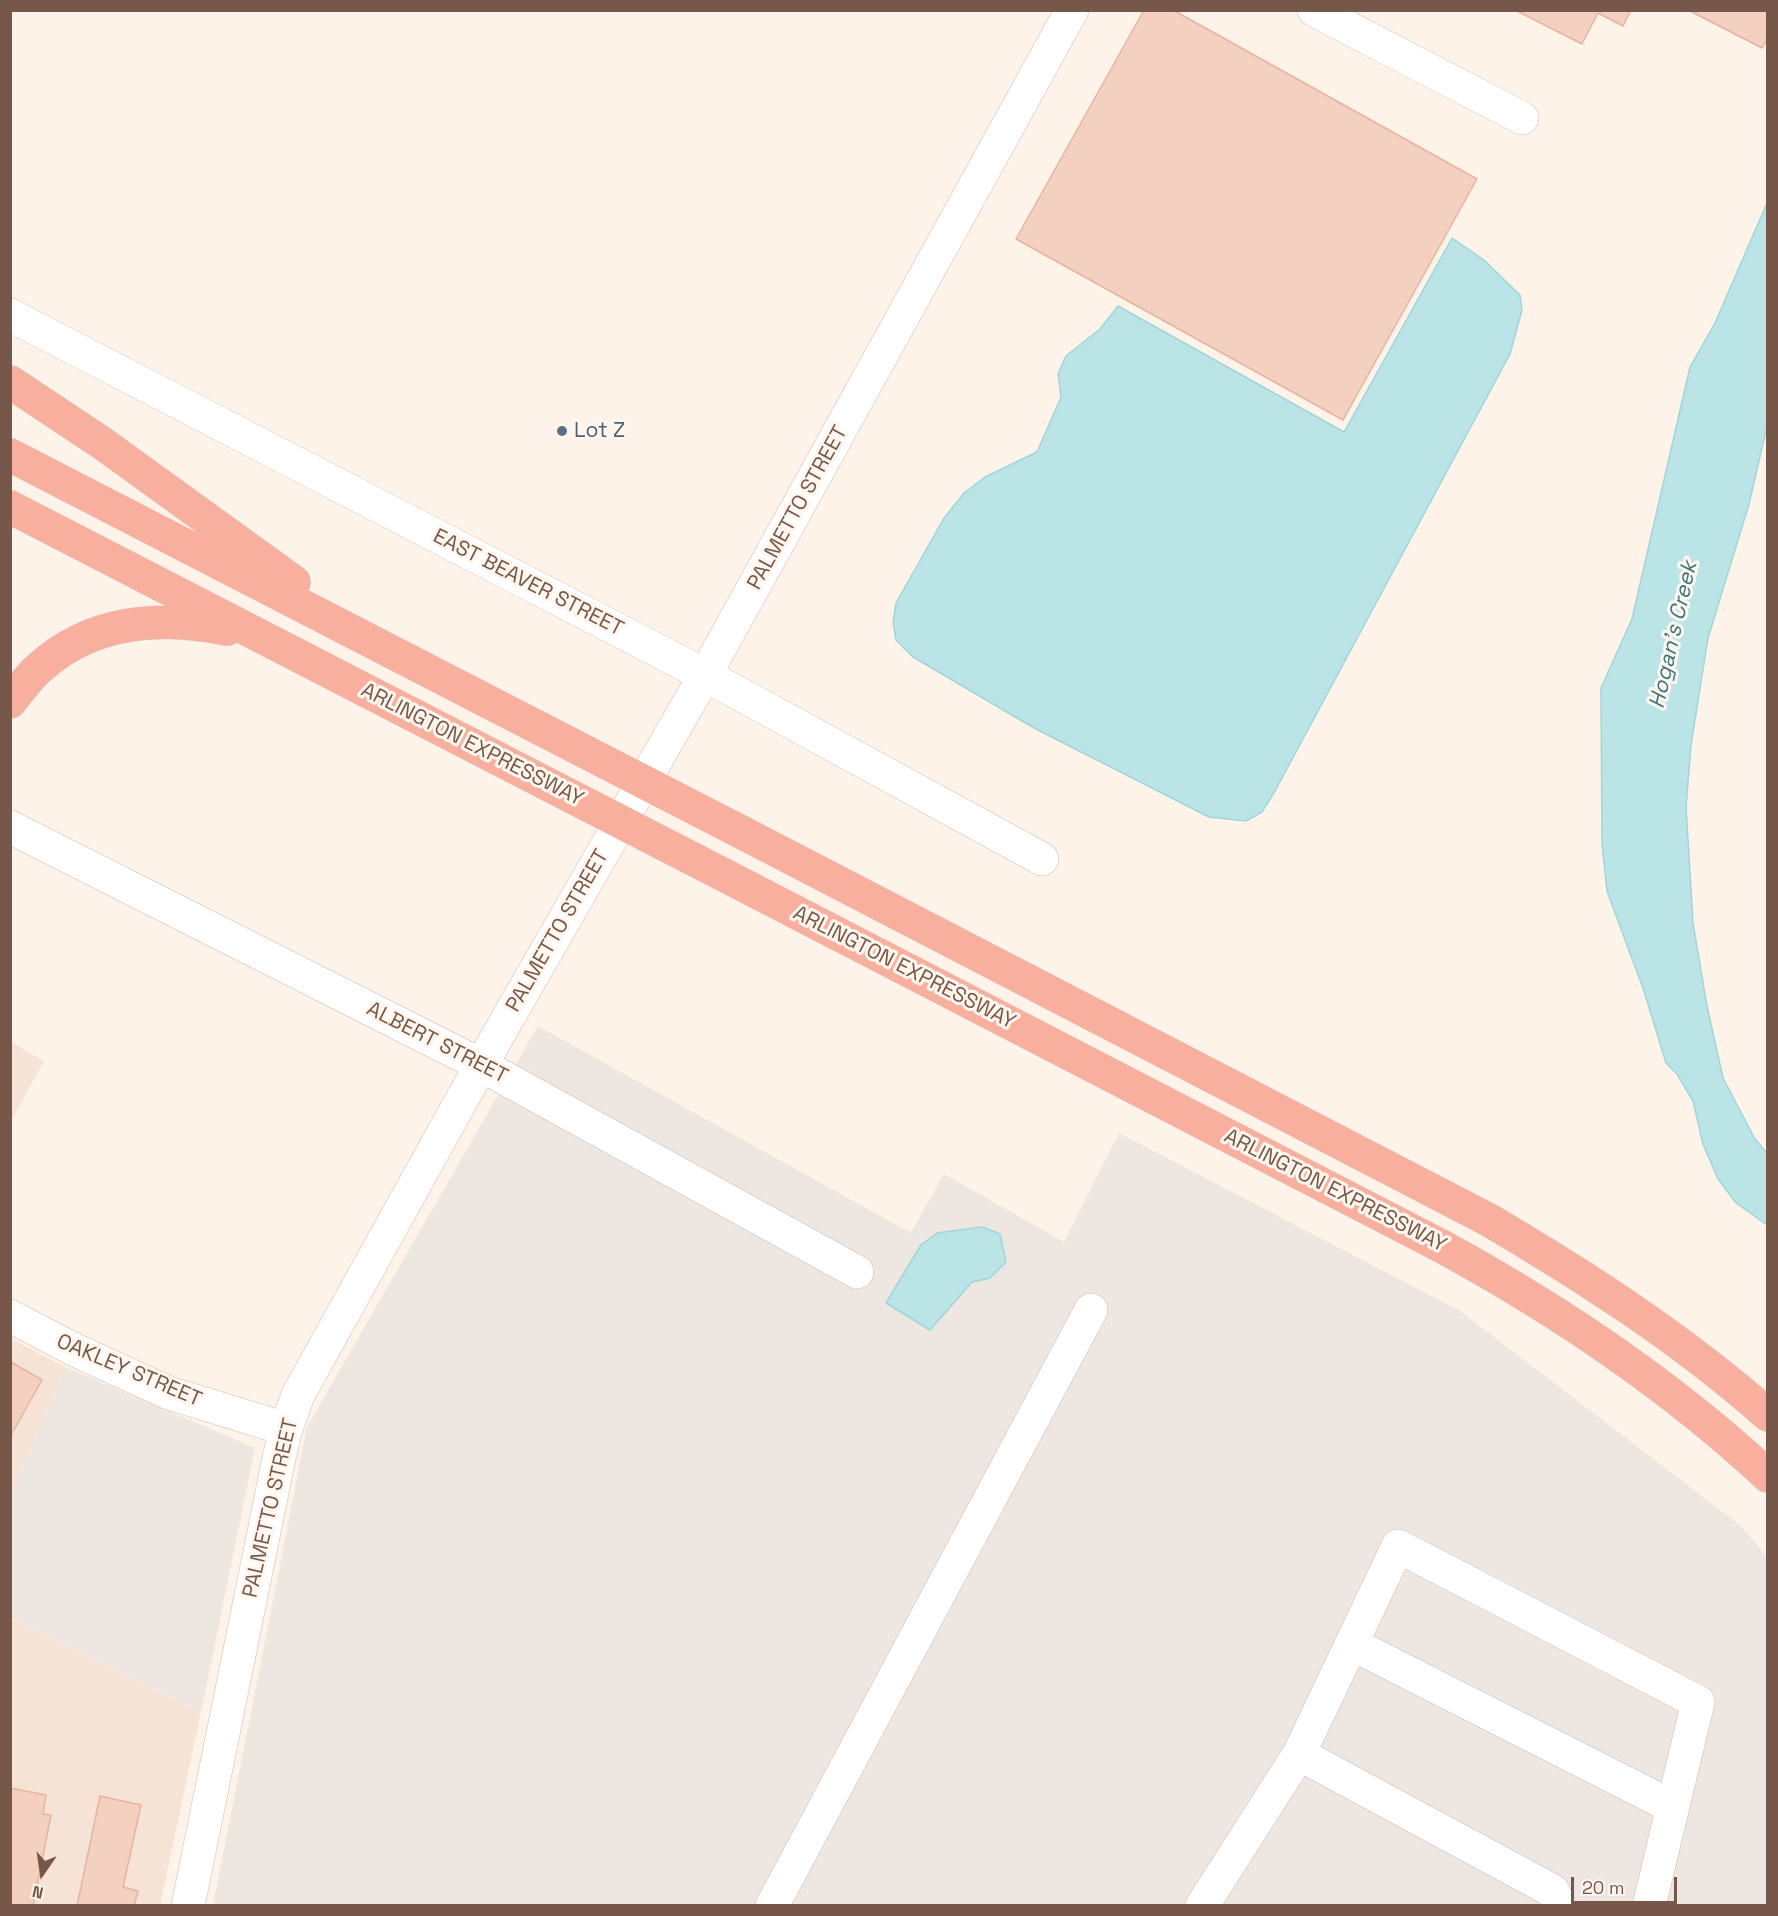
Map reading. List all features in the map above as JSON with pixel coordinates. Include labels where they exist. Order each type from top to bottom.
[{"type":"highway","points":[[10,381],[102,443],[241,545],[412,662]]},
{"type":"highway","points":[[10,455],[1489,1220],[1603,1289],[1709,1367],[1767,1414]]},
{"type":"highway","name":"ARLINGTON EXPRESSWAY","points":[[10,507],[1443,1247],[1502,1280],[1611,1349],[1654,1380],[1713,1428],[1767,1476]]},
{"type":"highway","points":[[10,702],[38,670],[70,646],[104,630],[141,623],[183,621],[226,629],[277,644]]},
{"type":"street","name":"PALMETTO STREET","points":[[188,1905],[286,1429],[298,1395],[481,1065],[705,675],[1072,10]]},
{"type":"street","points":[[1314,10],[1522,118]]},
{"type":"street","name":"EAST BEAVER STREET","points":[[10,315],[705,675],[1042,858]]},
{"type":"street","name":"ALBERT STREET","points":[[10,827],[481,1065],[857,1272]]},
{"type":"street","points":[[772,1905],[1091,1310]]},
{"type":"street","name":"OAKLEY STREET","points":[[10,1316],[75,1350],[169,1393],[286,1429]]},
{"type":"street","points":[[1202,1905],[1299,1754],[1398,1546],[1698,1702],[1649,1905]]},
{"type":"street","points":[[1352,1644],[1673,1807]]},
{"type":"street","points":[[1299,1754],[1553,1891],[1564,1904]]},
{"type":"shaded area","points":[[538,1026],[911,1233],[944,1174],[1064,1242],[1119,1133],[1460,1311],[1741,1526],[1767,1557],[1767,1905],[213,1906],[307,1427]]},
{"type":"shaded area","points":[[11,1042],[44,1061],[11,1121]]},
{"type":"shaded area","points":[[11,1339],[65,1367],[11,1492]]},
{"type":"shaded area","points":[[65,1367],[255,1448],[201,1712],[11,1618],[11,1492]]},
{"type":"shaded area","points":[[10,1618],[201,1712],[160,1905],[11,1905]]},
{"type":"water","name":"Hogan's Creek","points":[[1767,203],[1767,426],[1749,504],[1708,638],[1691,745],[1686,807],[1693,923],[1707,1006],[1723,1078],[1755,1139],[1767,1153],[1767,1225],[1736,1203],[1718,1179],[1703,1144],[1693,1101],[1677,1074],[1666,1063],[1644,991],[1607,891],[1602,843],[1601,688],[1632,619],[1690,367],[1715,323]]},
{"type":"water","points":[[1452,238],[1484,260],[1520,295],[1522,310],[1510,354],[1262,812],[1246,821],[1209,817],[1034,728],[913,657],[896,640],[893,622],[896,603],[944,518],[964,493],[985,477],[1037,452],[1061,397],[1058,374],[1066,356],[1100,329],[1118,306],[1344,432]]},
{"type":"water","points":[[982,1227],[1000,1234],[1006,1262],[990,1278],[972,1282],[930,1330],[886,1303],[921,1245],[937,1233]]},
{"type":"building","points":[[1144,10],[1173,10],[1477,179],[1343,420],[1016,239]]},
{"type":"building","points":[[1515,10],[1631,10],[1623,26],[1598,13],[1582,44]]},
{"type":"building","points":[[1688,10],[1768,10],[1768,38],[1762,48]]},
{"type":"building","points":[[11,1362],[42,1380],[10,1437],[10,1364]]},
{"type":"building","points":[[10,1788],[46,1795],[43,1814],[51,1815],[33,1906],[10,1906]]},
{"type":"building","points":[[100,1796],[141,1805],[123,1887],[138,1891],[134,1906],[77,1906]]},
{"type":"place","name":"Lot Z","points":[[562,431]]}]
